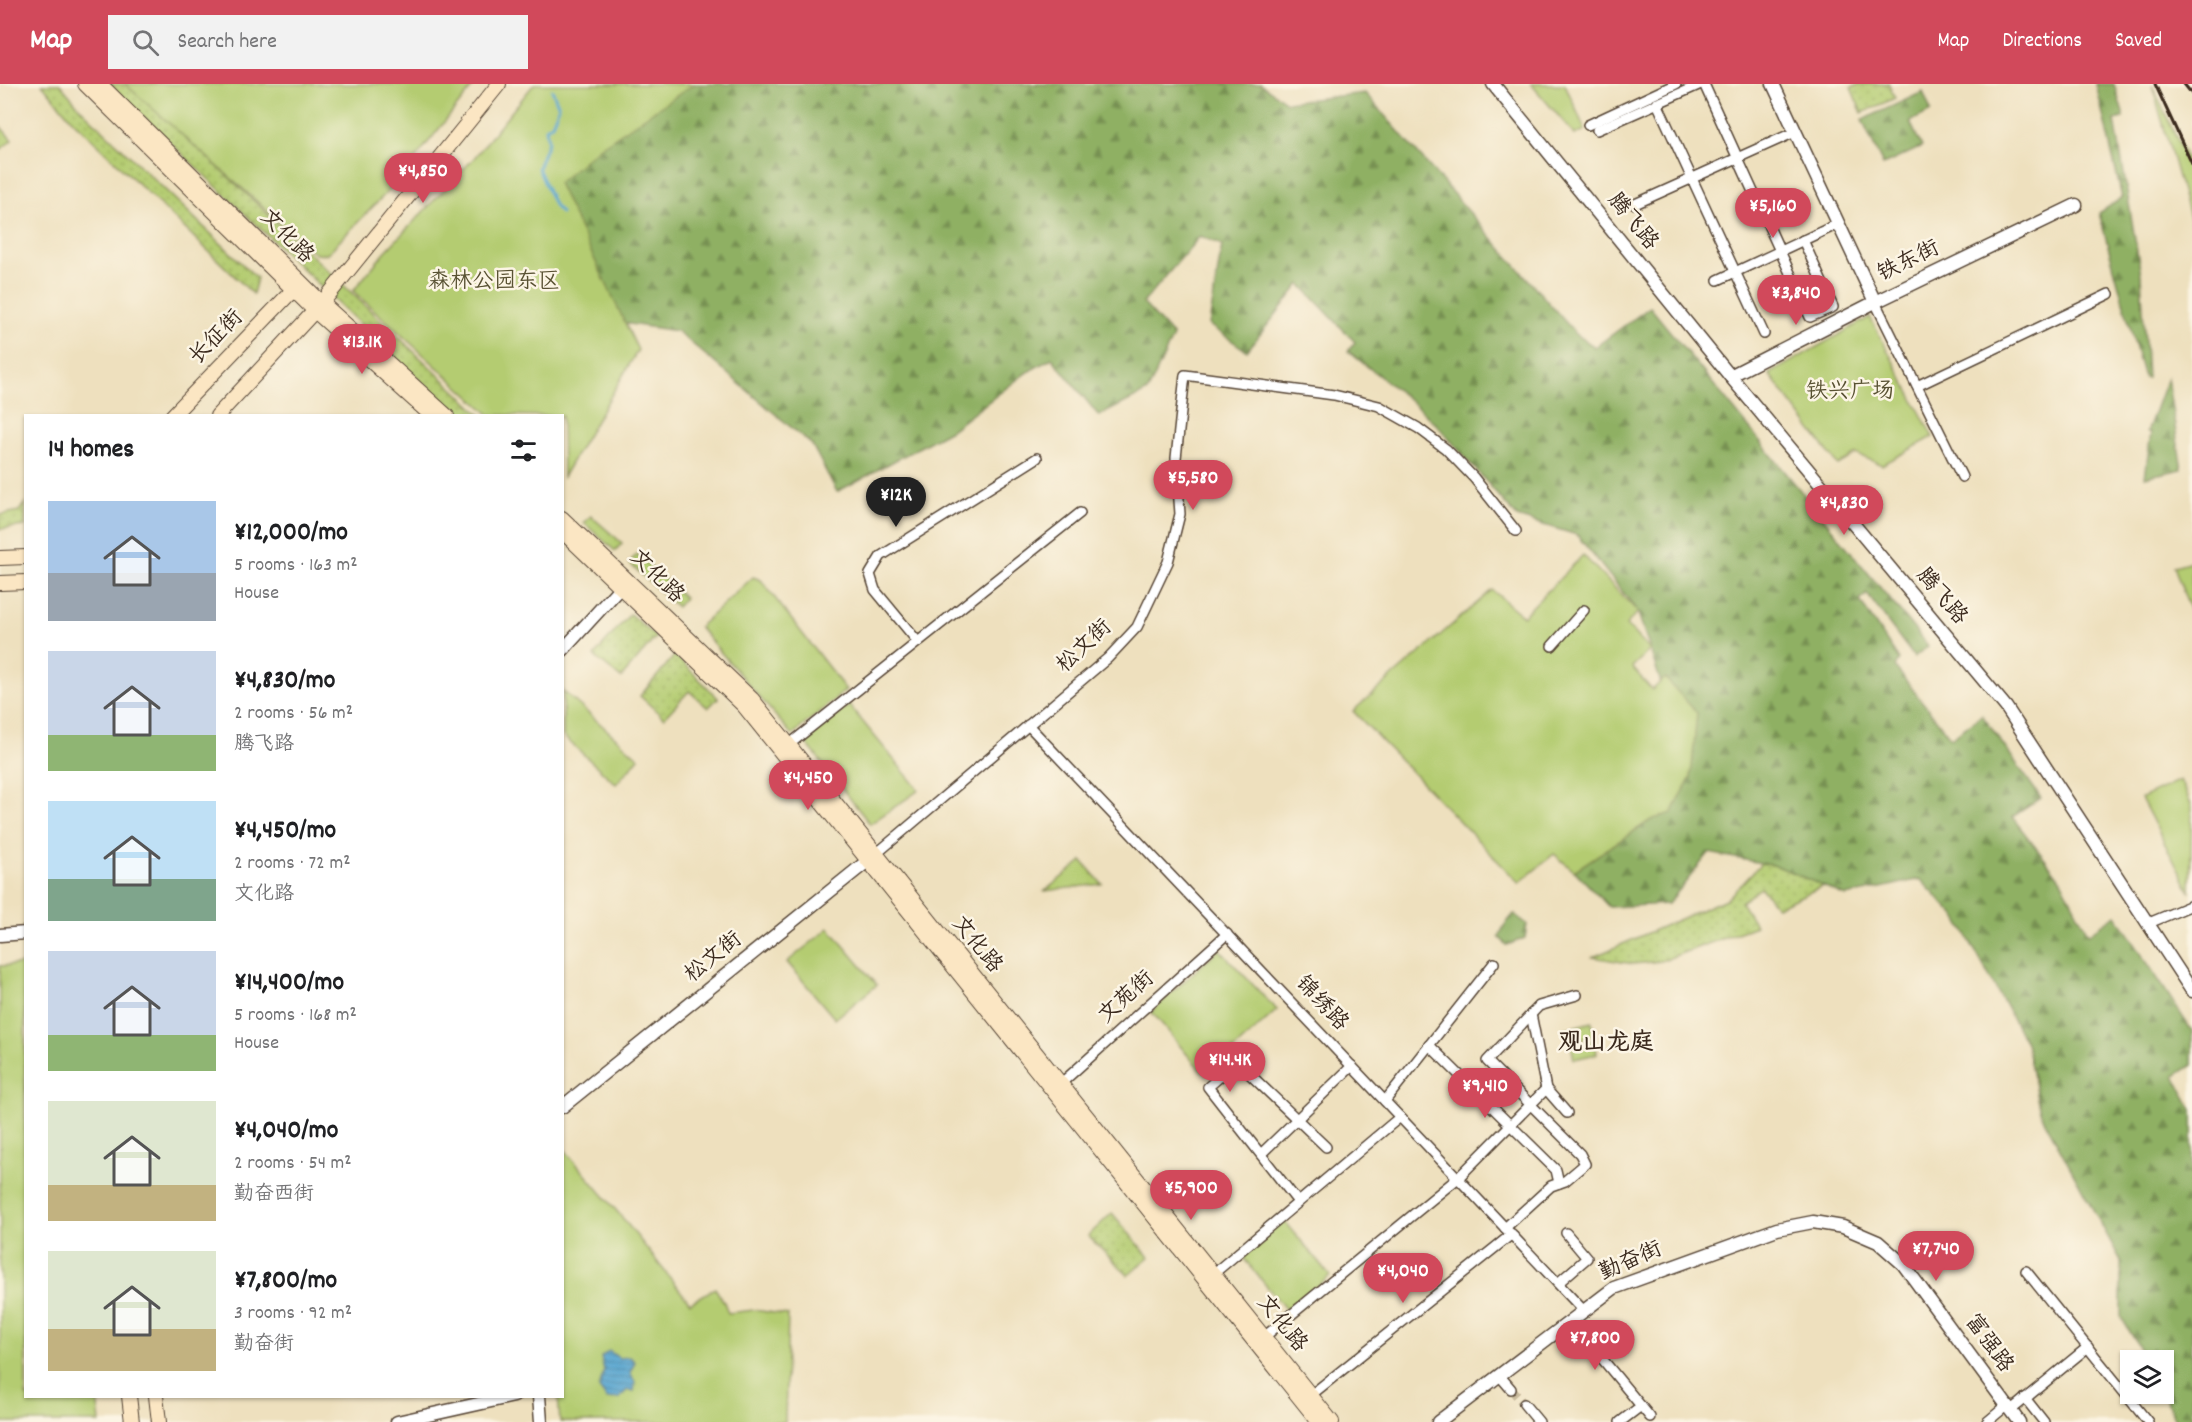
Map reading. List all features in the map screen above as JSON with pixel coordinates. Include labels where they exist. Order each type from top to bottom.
[{"type":"main road","name":"文化路","points":[[85,84],[293,290],[318,307],[445,414]]},
{"type":"main road","name":"文化路","points":[[100,84],[318,307],[430,414]]},
{"type":"main road","points":[[219,414],[318,307],[499,84]]},
{"type":"main road","name":"长征街","points":[[174,414],[293,290]]},
{"type":"main road","name":"文化路","points":[[564,520],[785,748],[1057,1087],[1319,1422]]},
{"type":"main road","name":"文化路","points":[[564,533],[624,584]]},
{"type":"main road","points":[[0,558],[24,557]]},
{"type":"main road","points":[[0,584],[24,582]]},
{"type":"main road","name":"文化路","points":[[1057,1087],[1213,1274],[1332,1422]]},
{"type":"main road","points":[[129,1398],[132,1422]]},
{"type":"main road","points":[[156,1398],[159,1422]]},
{"type":"street","name":"腾飞路","points":[[1492,84],[1730,376],[2006,707],[2192,991]]},
{"type":"street","points":[[1588,125],[1676,84]]},
{"type":"street","points":[[1597,130],[1702,84],[1810,317],[1833,307],[1803,240]]},
{"type":"street","points":[[1773,84],[1875,302],[1962,477]]},
{"type":"street","points":[[1658,104],[1764,334]]},
{"type":"street","points":[[1635,204],[1795,132]]},
{"type":"street","name":"铁东街","points":[[1730,376],[1875,302],[2076,205]]},
{"type":"street","points":[[1718,280],[1838,224]]},
{"type":"street","points":[[1917,386],[2109,294]]},
{"type":"street","name":"松文街","points":[[564,1105],[872,857],[1108,658],[1137,627],[1168,562],[1180,514],[1176,458],[1185,375],[1334,395],[1379,406],[1418,428],[1446,449],[1474,478],[1516,531]]},
{"type":"street","points":[[918,642],[875,591],[870,574],[881,556],[1037,458]]},
{"type":"street","points":[[785,748],[1080,513]]},
{"type":"street","points":[[564,649],[624,584]]},
{"type":"street","points":[[1552,646],[1584,610]]},
{"type":"street","name":"锦绣路","points":[[1028,725],[1584,1311]]},
{"type":"street","points":[[2149,923],[2192,905]]},
{"type":"street","points":[[0,935],[24,933]]},
{"type":"street","name":"文苑街","points":[[1057,1087],[1227,934]]},
{"type":"street","points":[[1385,1101],[1494,963]]},
{"type":"street","points":[[1311,1395],[1508,1231],[1551,1185],[1559,1183],[1585,1164],[1580,1154],[1487,1060],[1539,1006],[1577,995]]},
{"type":"street","points":[[1531,1014],[1546,1089],[1567,1113]]},
{"type":"street","points":[[1429,1045],[1556,1170],[1559,1183]]},
{"type":"street","points":[[1298,1202],[1208,1087],[1237,1062],[1326,1147]]},
{"type":"street","points":[[1261,1154],[1352,1066]]},
{"type":"street","points":[[1264,1337],[1458,1178],[1546,1089]]},
{"type":"street","points":[[1213,1274],[1400,1117]]},
{"type":"street","name":"勤奋街","points":[[1438,1422],[1614,1288],[1777,1229],[1804,1224]]},
{"type":"street","name":"富强路","points":[[1804,1224],[1843,1227],[1878,1242],[1904,1263],[2019,1422]]},
{"type":"street","points":[[1558,1283],[1587,1258],[1566,1233]]},
{"type":"street","points":[[2026,1271],[2148,1422]]},
{"type":"street","points":[[1571,1321],[1650,1417]]},
{"type":"street","points":[[1987,1422],[2025,1398],[2088,1347]]},
{"type":"street","points":[[1499,1375],[1511,1389]]},
{"type":"street","points":[[397,1422],[505,1398]]},
{"type":"street","points":[[539,1398],[541,1422]]},
{"type":"street","points":[[2025,1398],[2044,1422]]},
{"type":"street","points":[[1524,1404],[1539,1422]]},
{"type":"street","points":[[1620,1422],[1641,1406]]},
{"type":"green space","points":[[42,84],[60,84],[81,109],[257,278],[253,294],[72,120]]},
{"type":"green space","points":[[109,84],[130,84],[480,414],[458,414],[405,367]]},
{"type":"green space","points":[[125,84],[475,84],[394,185],[327,254],[316,254]]},
{"type":"green space","name":"森林公园东区","points":[[534,84],[694,84],[599,148],[558,183],[638,350],[564,475],[564,414],[489,414],[353,291],[384,253],[474,158]]},
{"type":"green space","points":[[685,84],[1260,84],[1287,102],[1365,93],[1576,334],[1595,347],[1650,307],[1928,646],[1914,657],[1867,594],[1860,601],[1899,660],[1895,667],[1951,738],[1982,715],[2041,798],[2012,817],[2061,880],[2088,934],[2116,915],[2192,1031],[2192,1065],[2175,1076],[2192,1110],[2192,1422],[2176,1422],[2168,1404],[2174,1404],[2174,1350],[2141,1350],[2121,1317],[2121,1261],[2040,1112],[2026,1043],[1957,918],[1920,879],[1846,896],[1777,866],[1709,853],[1668,904],[1609,907],[1570,866],[1634,812],[1670,813],[1693,759],[1666,698],[1637,610],[1577,535],[1517,517],[1438,426],[1411,401],[1348,351],[1355,342],[1300,284],[1247,351],[1209,325],[1222,245],[1200,236],[1143,303],[1173,336],[1148,391],[1099,416],[1052,358],[1026,373],[951,430],[837,492],[812,445],[677,331],[623,323],[550,181]]},
{"type":"green space","points":[[1531,84],[1565,84],[1585,130],[1575,135]]},
{"type":"green space","points":[[1860,84],[1889,84],[1895,98],[1862,113],[1851,88]]},
{"type":"green space","points":[[2096,84],[2114,84],[2123,113],[2123,118],[2115,120],[2141,275],[2147,378],[2144,378],[2099,213],[2122,198]]},
{"type":"green space","points":[[2152,85],[2192,171],[2192,227]]},
{"type":"green space","points":[[1923,92],[1931,111],[1910,122],[1922,147],[1883,165],[1862,120]]},
{"type":"green space","points":[[0,126],[12,140],[0,150]]},
{"type":"green space","name":"铁兴广场","points":[[1870,317],[1933,437],[1882,465],[1856,454],[1838,465],[1769,374]]},
{"type":"green space","points":[[2167,378],[2182,469],[2145,477],[2151,432],[2147,432]]},
{"type":"green space","points":[[24,504],[24,526],[0,529],[0,515],[19,511]]},
{"type":"green space","points":[[591,516],[622,543],[615,551],[584,523]]},
{"type":"green space","points":[[637,554],[685,598],[677,607],[629,563]]},
{"type":"green space","points":[[1583,555],[1638,612],[1626,625],[1650,650],[1632,667],[1652,690],[1665,678],[1697,713],[1691,777],[1672,813],[1651,820],[1574,871],[1554,854],[1519,883],[1353,711],[1492,590],[1523,616]]},
{"type":"green space","points":[[2192,561],[2192,616],[2174,566]]},
{"type":"green space","points":[[753,577],[761,580],[846,690],[792,735],[699,627]]},
{"type":"green space","points":[[630,614],[656,637],[621,678],[594,656]]},
{"type":"green space","points":[[675,655],[718,698],[708,708],[689,691],[664,718],[640,696]]},
{"type":"green space","points":[[564,692],[639,758],[616,784],[564,737]]},
{"type":"green space","points":[[849,705],[919,790],[870,824],[804,740]]},
{"type":"green space","points":[[2180,780],[2192,807],[2190,892],[2141,798]]},
{"type":"green space","points":[[1768,856],[1834,881],[1777,907],[1761,888],[1741,902],[1756,926],[1661,961],[1633,964],[1593,957],[1728,898]]},
{"type":"green space","points":[[1082,861],[1102,884],[1045,891]]},
{"type":"green space","points":[[1514,914],[1527,924],[1525,938],[1507,945],[1499,937],[1504,926]]},
{"type":"green space","points":[[829,928],[877,985],[835,1019],[787,962]]},
{"type":"green space","points":[[1219,949],[1277,1010],[1206,1075],[1151,1012]]},
{"type":"green space","points":[[24,964],[24,1398],[97,1398],[100,1422],[0,1422],[0,966]]},
{"type":"green space","points":[[1592,1022],[1595,1035],[1569,1041],[1565,1029]]},
{"type":"green space","points":[[1595,1040],[1597,1054],[1574,1059],[1571,1045]]},
{"type":"green space","points":[[564,1149],[690,1303],[715,1288],[728,1313],[754,1310],[788,1315],[785,1422],[560,1422],[558,1398],[564,1398]]},
{"type":"green space","points":[[1112,1213],[1149,1257],[1128,1275],[1088,1236]]},
{"type":"green space","points":[[1284,1220],[1330,1276],[1287,1311],[1241,1255]]},
{"type":"water","points":[[609,1351],[619,1358],[630,1357],[635,1362],[630,1373],[635,1382],[634,1392],[627,1390],[620,1398],[607,1399],[599,1388],[604,1370],[601,1357]]},
{"type":"waterway","points":[[552,90],[559,107],[552,124],[546,128],[548,142],[538,168],[554,205],[561,213]]},
{"type":"tunnel","points":[[1511,1389],[1524,1404]]},
{"type":"railway","points":[[2155,84],[2192,164]]},
{"type":"railway","points":[[2184,84],[2192,94]]},
{"type":"district","name":"观山龙庭","points":[[1606,1044]]}]
